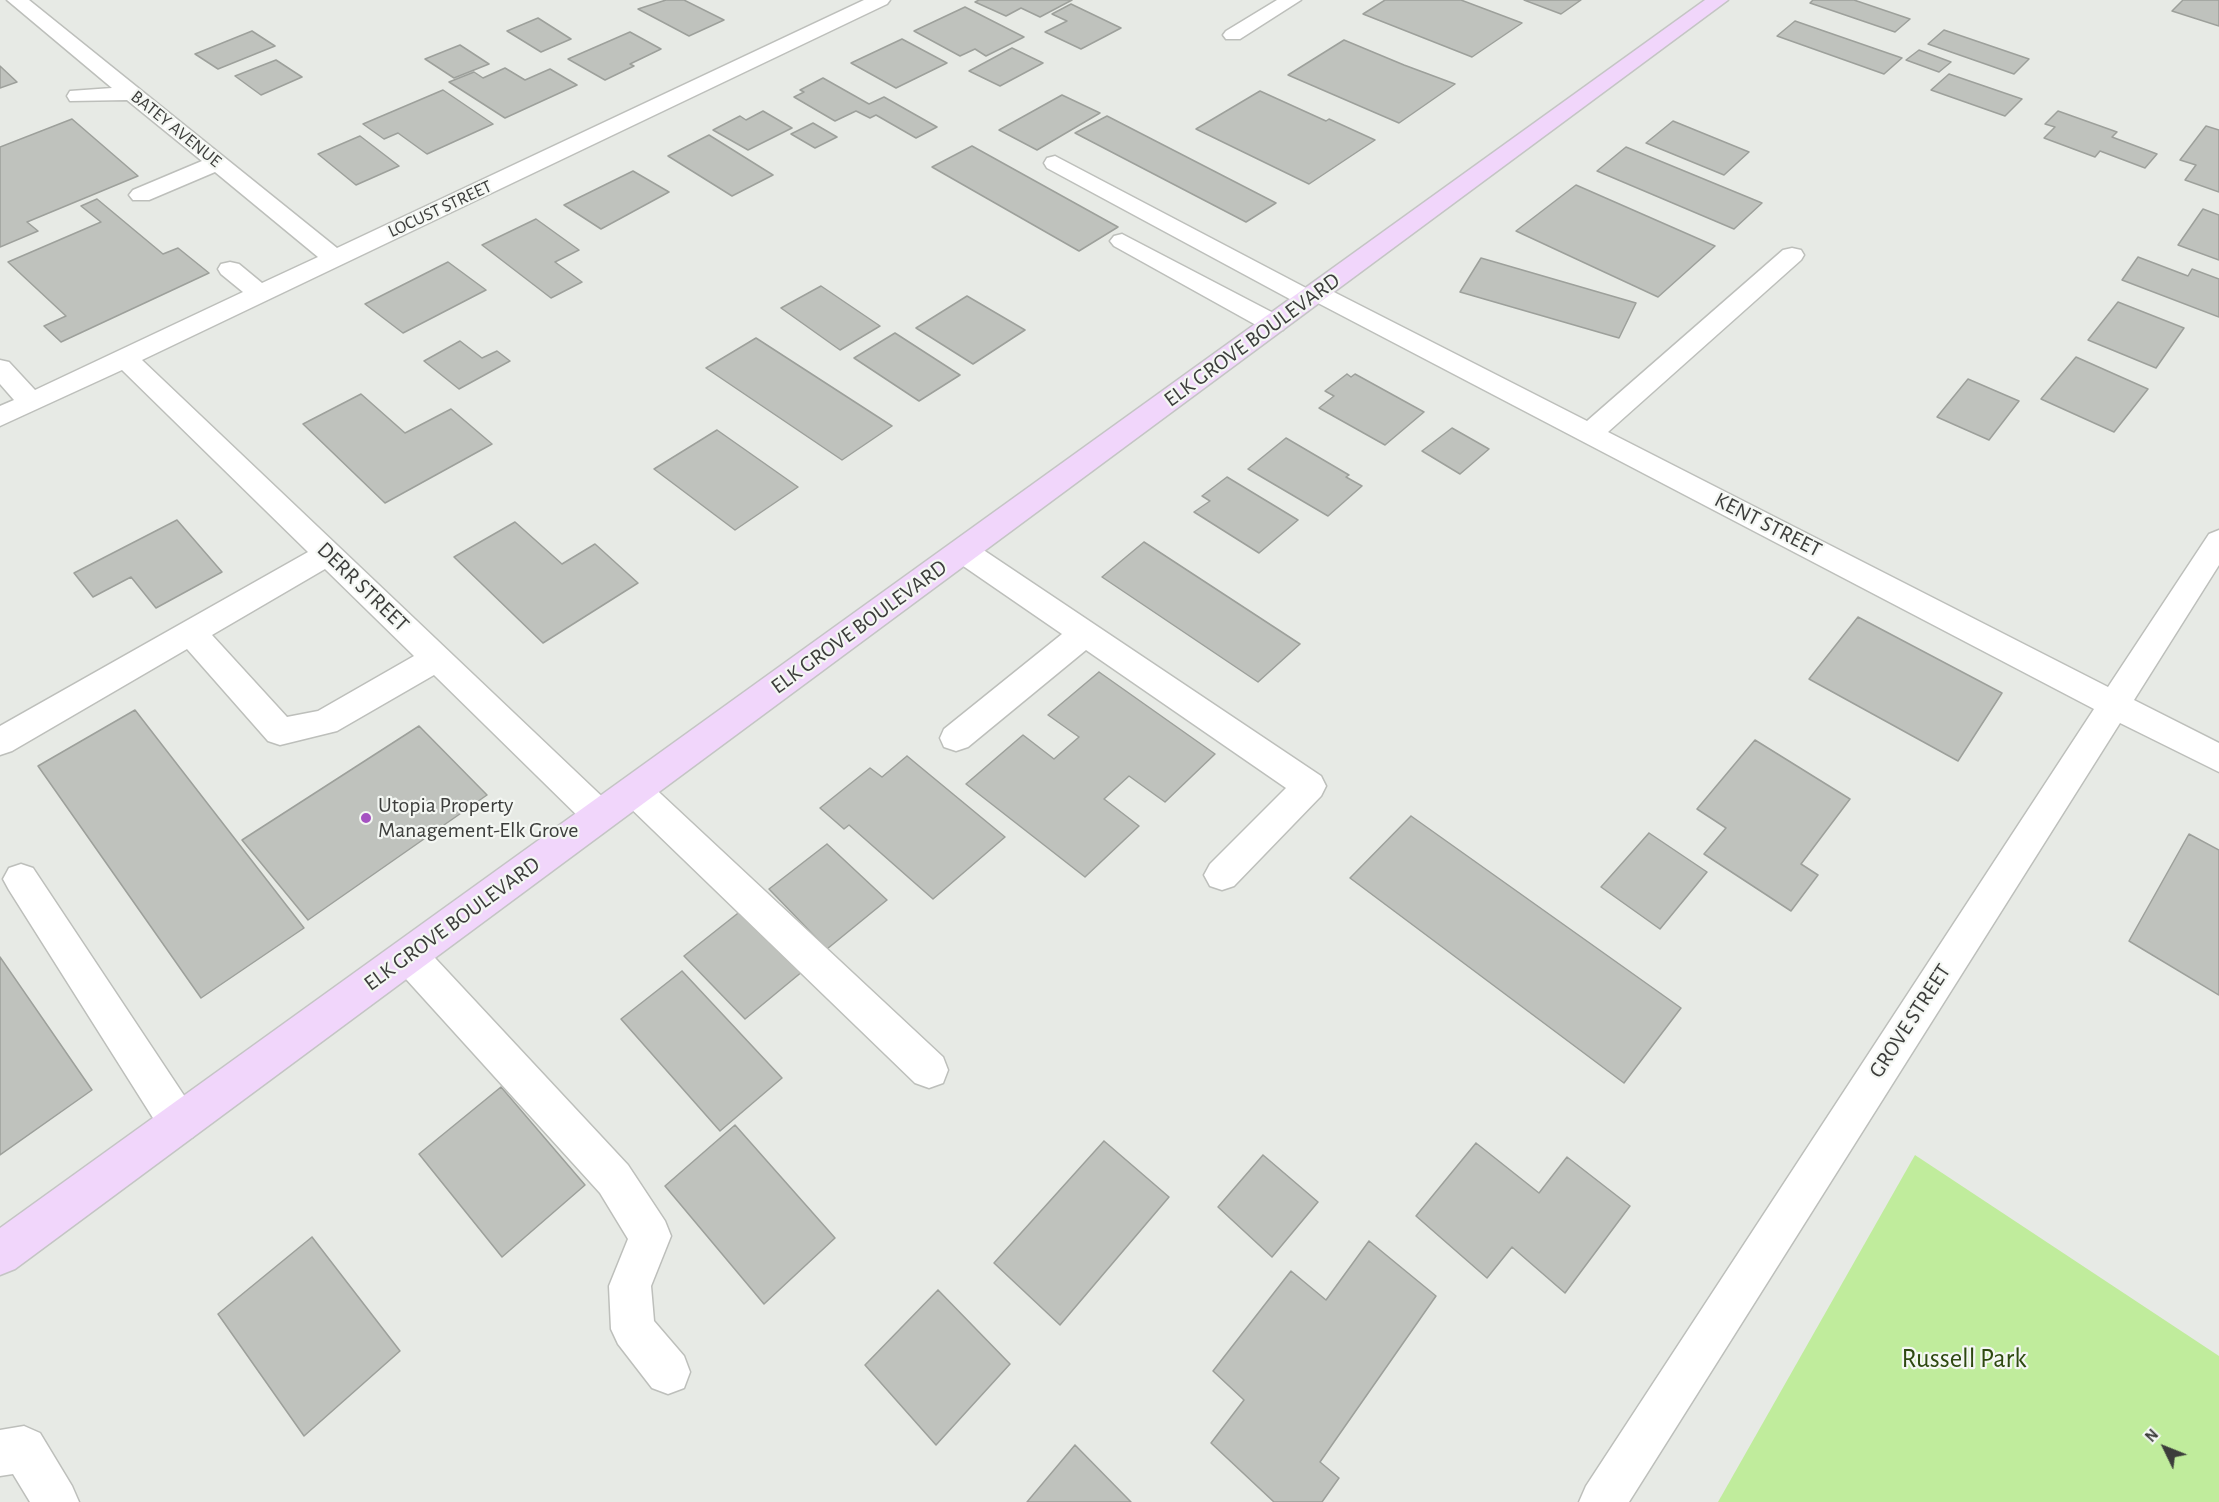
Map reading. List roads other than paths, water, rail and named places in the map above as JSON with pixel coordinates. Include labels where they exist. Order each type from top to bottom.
[{"type":"main road","name":"ELK GROVE BOULEVARD","points":[[0,1254],[1719,0]]},
{"type":"street","name":"BATEY AVENUE","points":[[17,0],[336,258]]},
{"type":"street","name":"LOCUST STREET","points":[[0,417],[880,0]]},
{"type":"street","points":[[1233,35],[1291,0]]},
{"type":"street","points":[[78,96],[132,93]]},
{"type":"street","points":[[141,195],[218,163]]},
{"type":"street","name":"KENT STREET","points":[[1055,163],[1313,296],[1590,433],[2219,759]]},
{"type":"street","points":[[1122,241],[1274,324]]},
{"type":"street","points":[[1590,433],[1792,255]]},
{"type":"street","points":[[230,269],[260,294]]},
{"type":"street","name":"DERR STREET","points":[[125,358],[600,816]]},
{"type":"street","points":[[0,368],[31,402]]},
{"type":"street","name":"GROVE STREET","points":[[1602,1502],[2219,541]]},
{"type":"street","points":[[963,552],[1309,786],[1222,875]]},
{"type":"street","points":[[0,742],[328,554]]},
{"type":"street","points":[[191,633],[280,732],[326,723],[437,658]]},
{"type":"street","points":[[956,738],[1084,634]]},
{"type":"street","points":[[635,791],[929,1070]]},
{"type":"street","points":[[21,879],[179,1123]]},
{"type":"street","points":[[409,956],[614,1179],[650,1236],[630,1286],[633,1329],[668,1372]]},
{"type":"street","points":[[0,1453],[24,1449],[56,1502]]},
{"type":"place","name":"Utopia Property Management-Elk Grove","points":[[366,818]]},
{"type":"park label","name":"Russell Park","points":[[1964,1359]]}]
